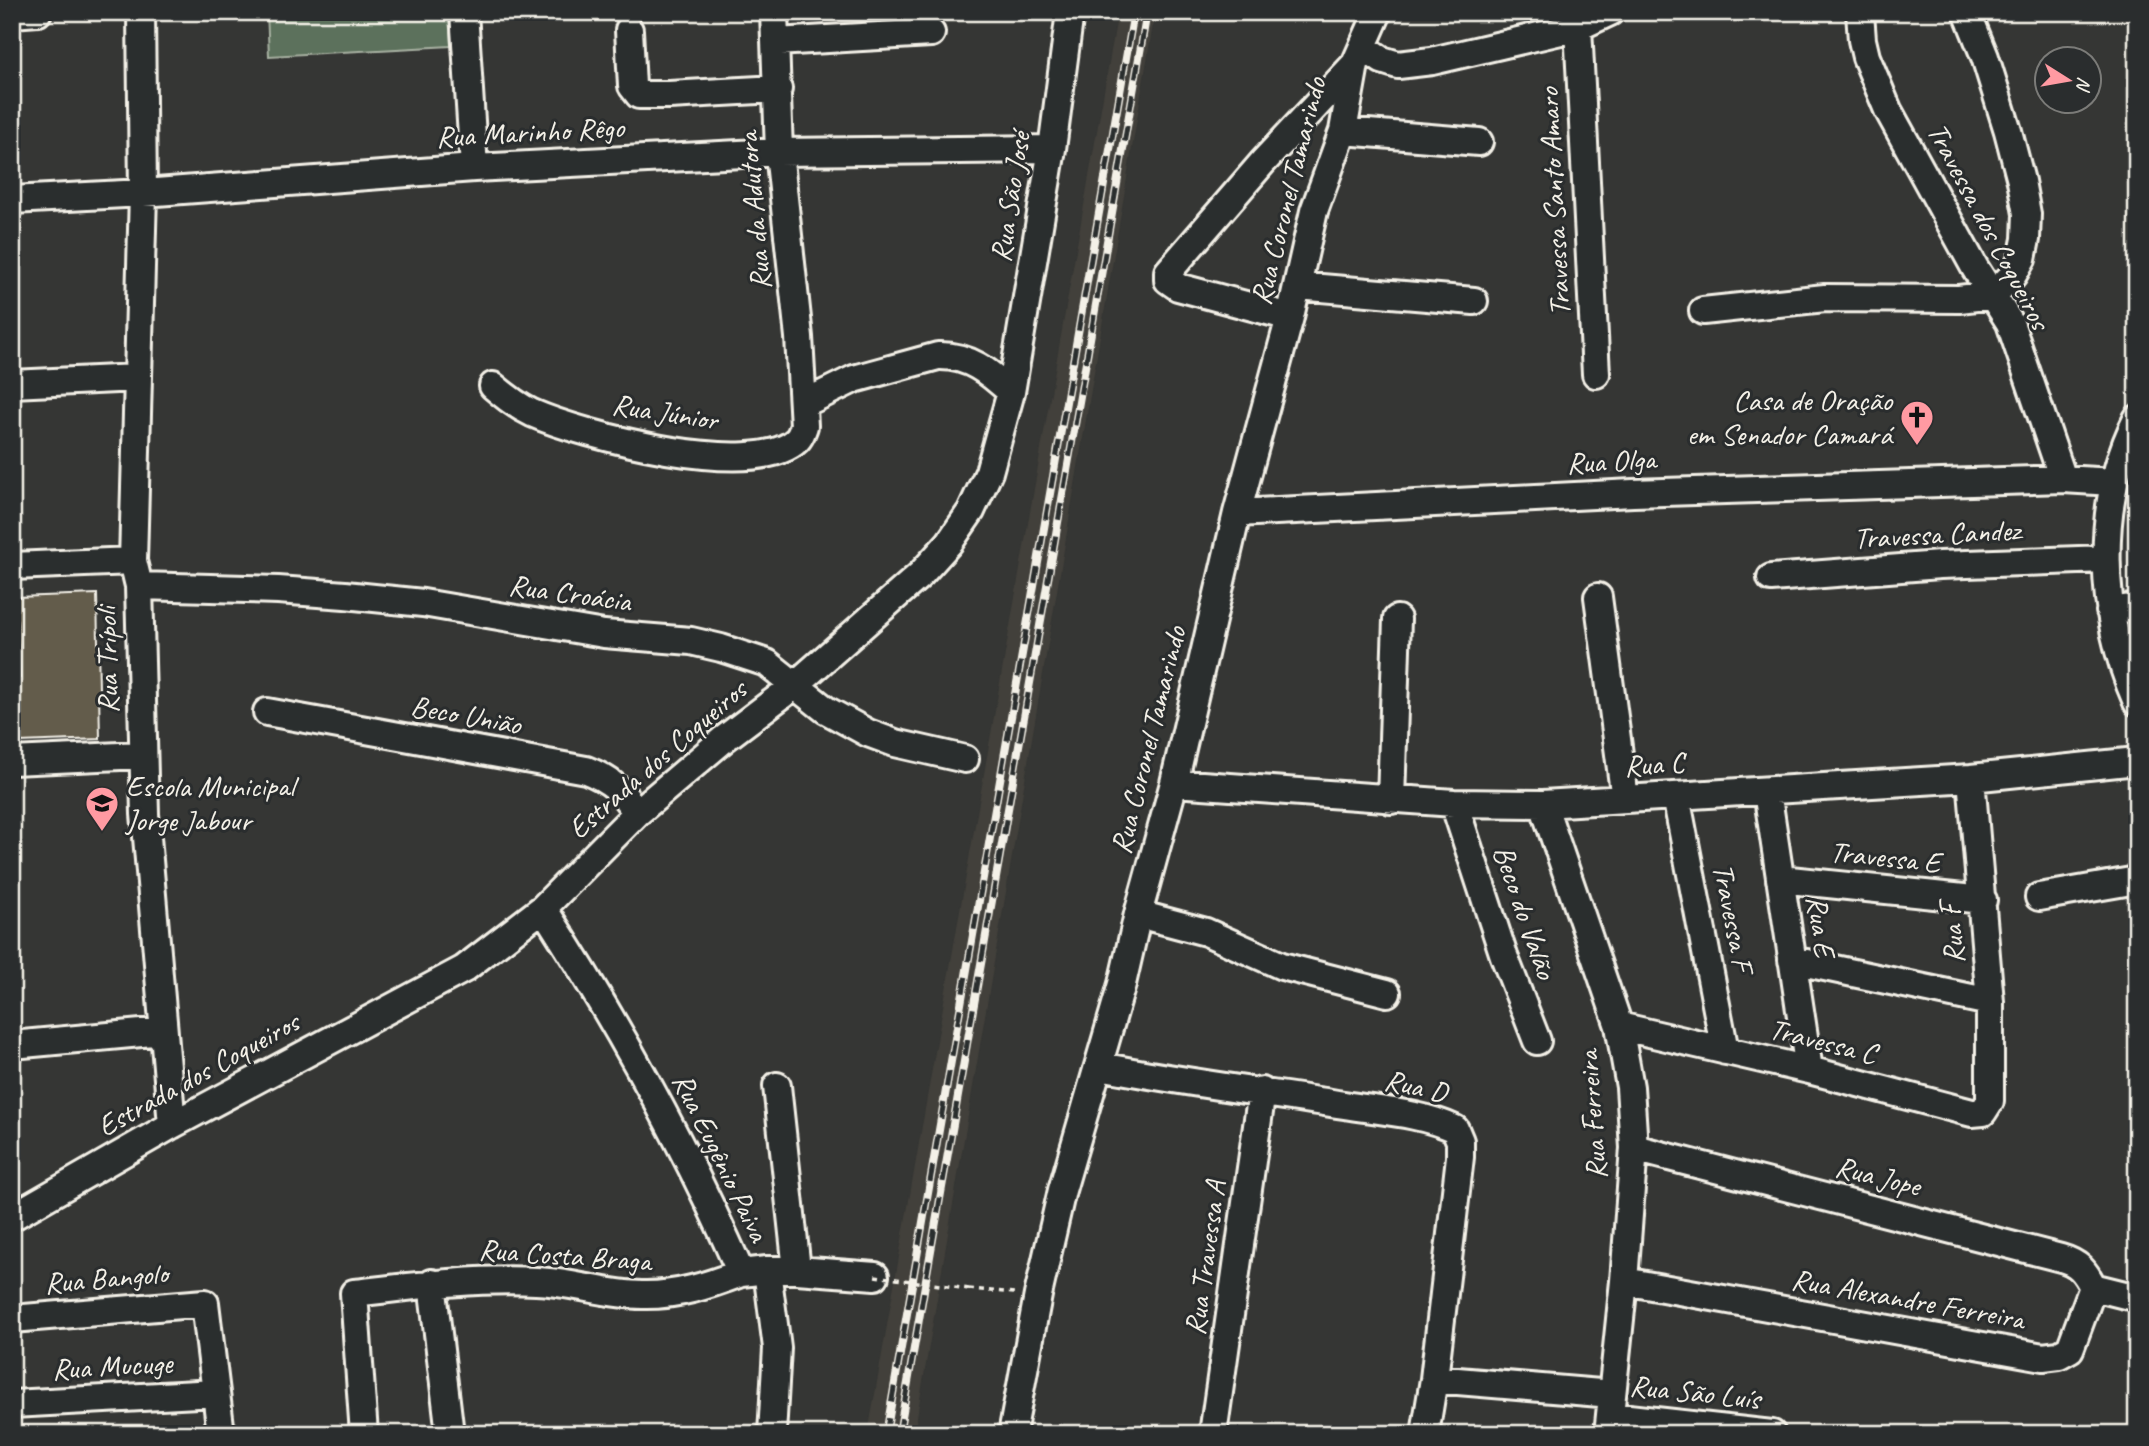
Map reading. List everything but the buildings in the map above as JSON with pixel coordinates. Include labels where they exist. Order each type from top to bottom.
[{"type":"street","points":[[12,14],[38,12]]},
{"type":"street","name":"Rua Trípoli","points":[[141,12],[143,193],[137,378],[136,573],[142,755],[155,944],[172,1125]]},
{"type":"street","points":[[464,12],[474,168]]},
{"type":"street","name":"Rua da Adutora","points":[[774,12],[779,152],[799,337],[803,404]]},
{"type":"street","name":"Rua São José","points":[[1011,392],[1052,149],[1070,12]]},
{"type":"street","points":[[1290,317],[1178,287],[1168,280],[1168,272],[1359,56],[1378,12]]},
{"type":"street","points":[[1359,56],[1398,65],[1432,61],[1578,27],[1610,12]]},
{"type":"street","name":"Travessa dos Coqueiros","points":[[1852,12],[1861,13],[1866,57],[1888,110],[1962,246],[2010,323],[2063,479]]},
{"type":"street","points":[[1703,311],[1825,299],[1927,300],[1993,295],[2013,275],[2022,259],[2027,214],[2008,131],[1985,57],[1967,12]]},
{"type":"street","name":"Travessa Santo Amaro","points":[[1578,27],[1596,374]]},
{"type":"street","points":[[629,30],[632,86],[639,94],[661,96],[778,89]]},
{"type":"street","points":[[776,42],[931,33]]},
{"type":"street","name":"Rua Coronel Tamarindo","points":[[1012,1434],[1038,1295],[1062,1190],[1100,1066],[1174,783],[1237,513],[1298,286],[1314,211],[1343,131],[1359,56]]},
{"type":"street","points":[[1343,131],[1479,142]]},
{"type":"street","name":"Rua Marinho Rêgo","points":[[12,200],[474,168],[779,152],[1052,149]]},
{"type":"street","points":[[1298,286],[1474,300]]},
{"type":"street","points":[[803,404],[854,379],[938,356],[949,356],[983,367],[1011,392]]},
{"type":"street","points":[[12,384],[137,378]]},
{"type":"street","name":"Rua Júnior","points":[[493,386],[512,403],[561,424],[627,444],[710,455],[742,456],[785,449],[800,438],[804,426],[803,404]]},
{"type":"street","name":"Estrada dos Coqueiros","points":[[12,1217],[172,1125],[464,970],[543,908],[637,813],[724,739],[794,686],[922,573],[949,543],[971,511],[989,472],[1011,392]]},
{"type":"street","points":[[2137,419],[2113,482],[2106,559],[2110,611],[2120,654],[2137,702]]},
{"type":"street","name":"Rua Olga","points":[[1237,513],[1633,492],[2063,479],[2113,482]]},
{"type":"street","name":"Travessa Candez","points":[[1771,578],[1940,565],[2106,559]]},
{"type":"street","name":"Rua Croácia","points":[[12,566],[136,573],[278,590],[423,603],[604,634],[691,641],[767,663],[826,710],[868,733],[917,749],[965,759]]},
{"type":"street","points":[[1598,597],[1625,799]]},
{"type":"street","points":[[2110,611],[2137,607]]},
{"type":"street","points":[[1391,800],[1397,619]]},
{"type":"street","name":"Beco União","points":[[267,712],[586,770],[622,790],[637,813]]},
{"type":"street","points":[[12,761],[142,755]]},
{"type":"street","name":"Rua C","points":[[1174,783],[1391,800],[1543,804],[1971,778],[2137,761]]},
{"type":"street","name":"Rua F","points":[[1971,778],[1990,1002],[1990,1087]]},
{"type":"street","name":"Rua E","points":[[1768,791],[1809,1070]]},
{"type":"street","name":"Travessa F","points":[[1676,796],[1725,1051]]},
{"type":"street","name":"Beco do Valão","points":[[1454,803],[1504,956],[1537,1041]]},
{"type":"street","name":"Rua Ferreira","points":[[1543,804],[1619,1026],[1630,1087],[1634,1148],[1610,1415]]},
{"type":"street","name":"Travessa E","points":[[1780,879],[1983,900]]},
{"type":"street","points":[[2039,897],[2137,880]]},
{"type":"street","name":"Rua Eugênio Paiva","points":[[543,908],[625,1040],[704,1193],[741,1273],[767,1270],[777,1348],[772,1434]]},
{"type":"street","points":[[1138,914],[1206,932],[1282,966],[1387,993]]},
{"type":"street","points":[[1792,960],[1990,1002]]},
{"type":"street","name":"Travessa C","points":[[1619,1026],[1809,1070],[1972,1113],[1983,1112],[1988,1107],[1990,1087]]},
{"type":"street","points":[[12,1045],[163,1031]]},
{"type":"street","name":"Rua D","points":[[1100,1066],[1421,1118],[1455,1129],[1460,1141],[1460,1157],[1434,1379],[1424,1434]]},
{"type":"street","points":[[777,1086],[797,1270]]},
{"type":"street","name":"Rua Travessa A","points":[[1213,1434],[1262,1091]]},
{"type":"street","name":"Rua Jope","points":[[1634,1148],[2076,1262],[2085,1271],[2093,1287]]},
{"type":"street","points":[[767,1270],[875,1276]]},
{"type":"street","name":"Rua Costa Braga","points":[[364,1434],[354,1293],[432,1283],[539,1281],[641,1295],[687,1291],[741,1273]]},
{"type":"street","name":"Rua Alexandre Ferreira","points":[[1624,1281],[2043,1357],[2059,1355],[2070,1349],[2093,1287]]},
{"type":"street","points":[[432,1283],[450,1434]]},
{"type":"street","points":[[2093,1287],[2137,1298]]},
{"type":"street","name":"Rua Bangolo","points":[[12,1319],[205,1303],[216,1393]]},
{"type":"street","name":"Rua São Luís","points":[[1434,1379],[1610,1415],[1772,1434]]},
{"type":"street","points":[[216,1393],[221,1434]]},
{"type":"street","name":"Rua Mucuge","points":[[12,1405],[216,1393]]},
{"type":"path","points":[[875,1276],[1038,1295]]},
{"type":"shaded area","points":[[1118,12],[1155,12],[914,1434],[868,1434]]},
{"type":"green space","points":[[267,12],[449,12],[451,46],[269,56]]},
{"type":"railway","points":[[886,1434],[1134,12]]},
{"type":"railway","points":[[899,1434],[1147,12]]},
{"type":"place","name":"Casa de Oração em Senador Camará","points":[[1917,447]]},
{"type":"place","name":"Escola Municipal Jorge Jabour","points":[[102,833]]}]
